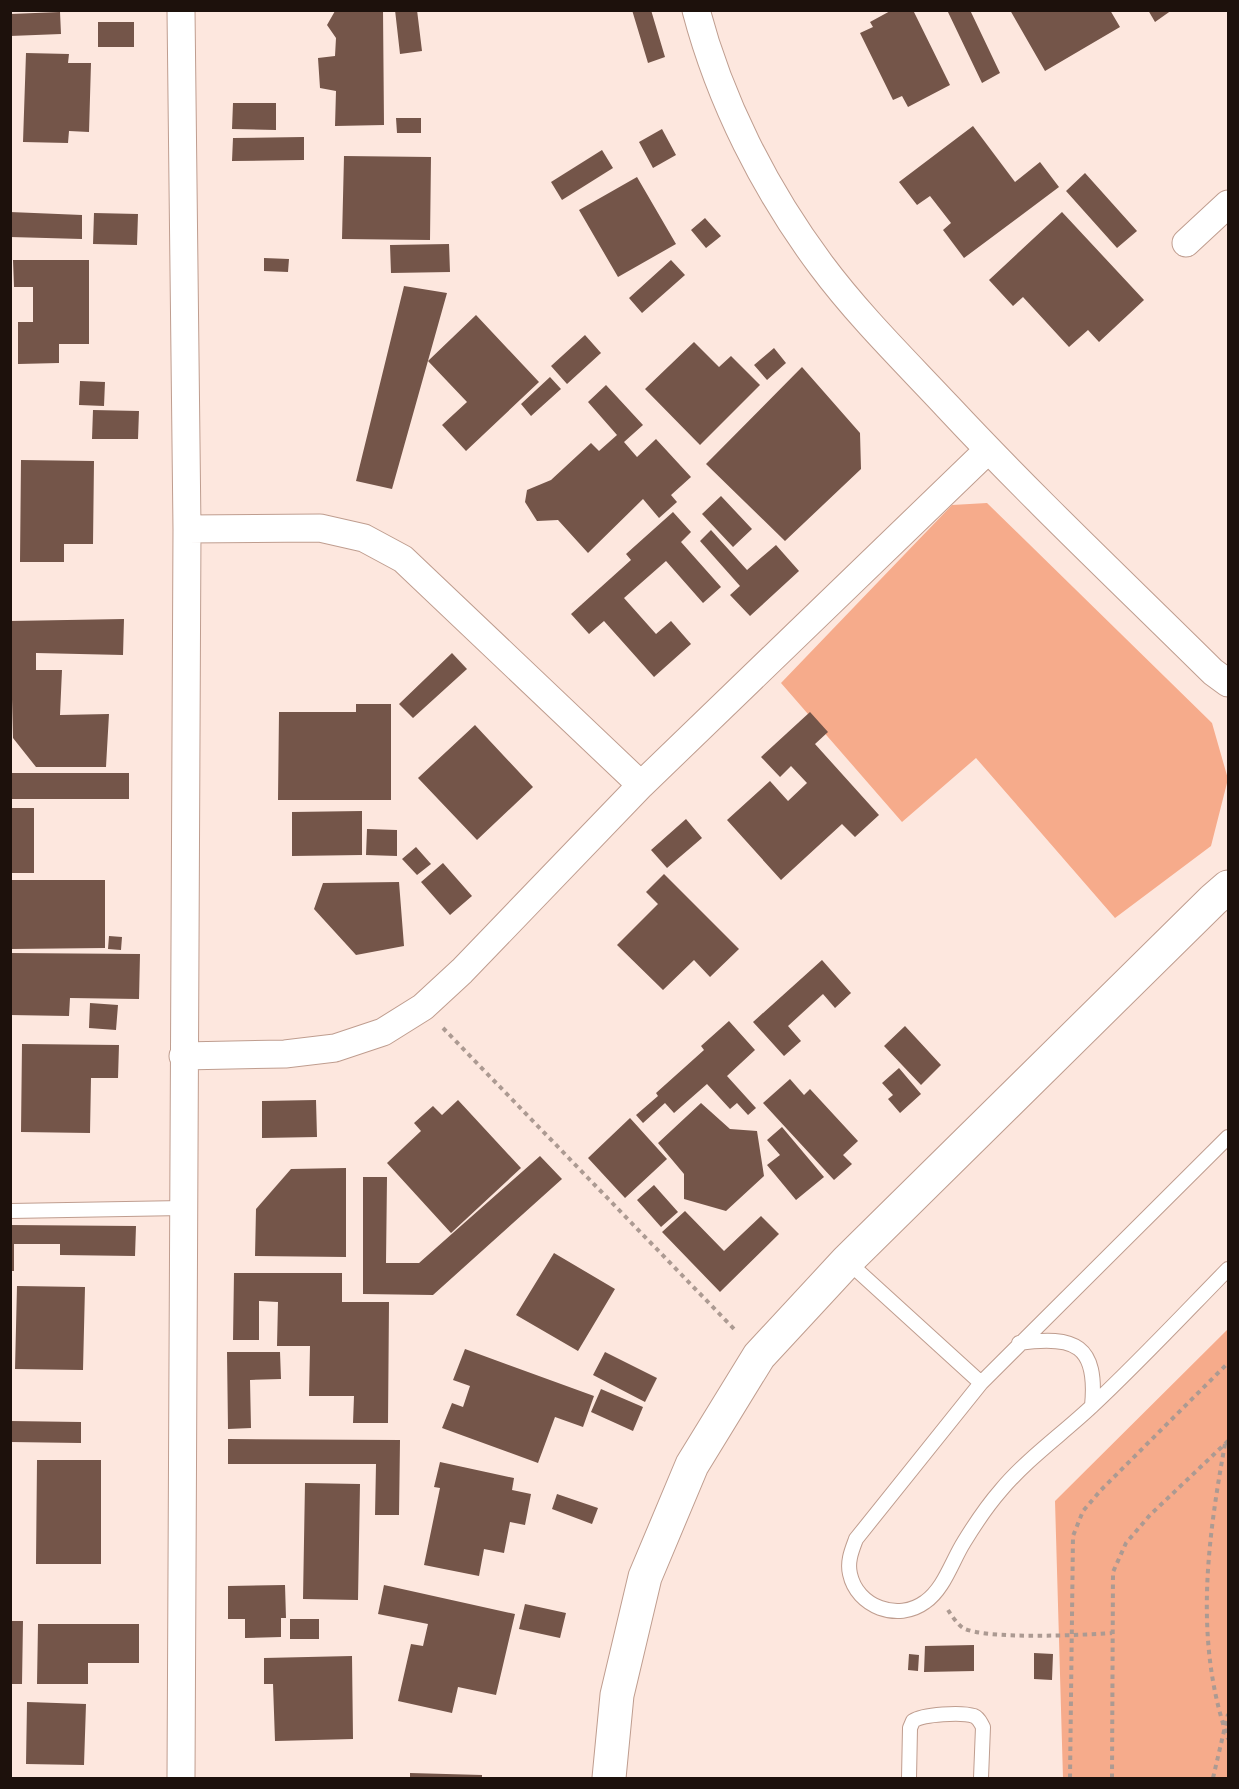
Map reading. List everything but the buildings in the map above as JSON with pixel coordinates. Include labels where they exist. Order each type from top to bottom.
[{"type":"street","points":[[181,10],[187,529],[181,1779]]},
{"type":"street","points":[[696,10],[733,116],[773,193],[815,256],[877,331],[988,450],[1221,678],[1228,696]]},
{"type":"street","points":[[1186,243],[1228,204]]},
{"type":"street","points":[[183,1056],[285,1054],[335,1048],[383,1032],[423,1007],[470,962],[641,784],[988,450]]},
{"type":"street","points":[[187,529],[320,528],[364,538],[403,559],[641,784]]},
{"type":"street","points":[[609,1779],[617,1695],[645,1577],[692,1465],[759,1356],[848,1261],[1223,887]]},
{"type":"lane","points":[[1228,1137],[981,1383],[856,1539],[850,1556],[850,1574],[857,1591],[868,1603],[896,1612],[910,1610],[935,1593],[965,1540],[1001,1489],[1092,1406],[1228,1269]]},
{"type":"lane","points":[[10,1210],[183,1208]]},
{"type":"lane","points":[[848,1261],[981,1383]]},
{"type":"lane","points":[[1019,1343],[1062,1340],[1080,1349],[1092,1365],[1094,1385],[1092,1406]]},
{"type":"lane","points":[[909,1779],[910,1728],[913,1721],[927,1715],[972,1716],[979,1720],[983,1727],[981,1779]]},
{"type":"path","points":[[423,1007],[759,1356]]},
{"type":"path","points":[[1070,1779],[1073,1536],[1083,1511],[1101,1490],[1228,1364]]},
{"type":"path","points":[[1112,1779],[1113,1572],[1126,1543],[1150,1515],[1227,1443]]},
{"type":"path","points":[[1227,1443],[1213,1509],[1205,1576],[1207,1645],[1228,1739]]},
{"type":"path","points":[[935,1593],[962,1627],[978,1633],[1070,1636],[1112,1633]]},
{"type":"path","points":[[1214,1779],[1228,1714]]},
{"type":"shaded area","points":[[987,503],[1212,723],[1228,779],[1211,846],[1115,918],[976,758],[902,822],[781,683],[952,505]]},
{"type":"shaded area","points":[[1228,1329],[1228,1778],[1063,1778],[1055,1501]]}]
